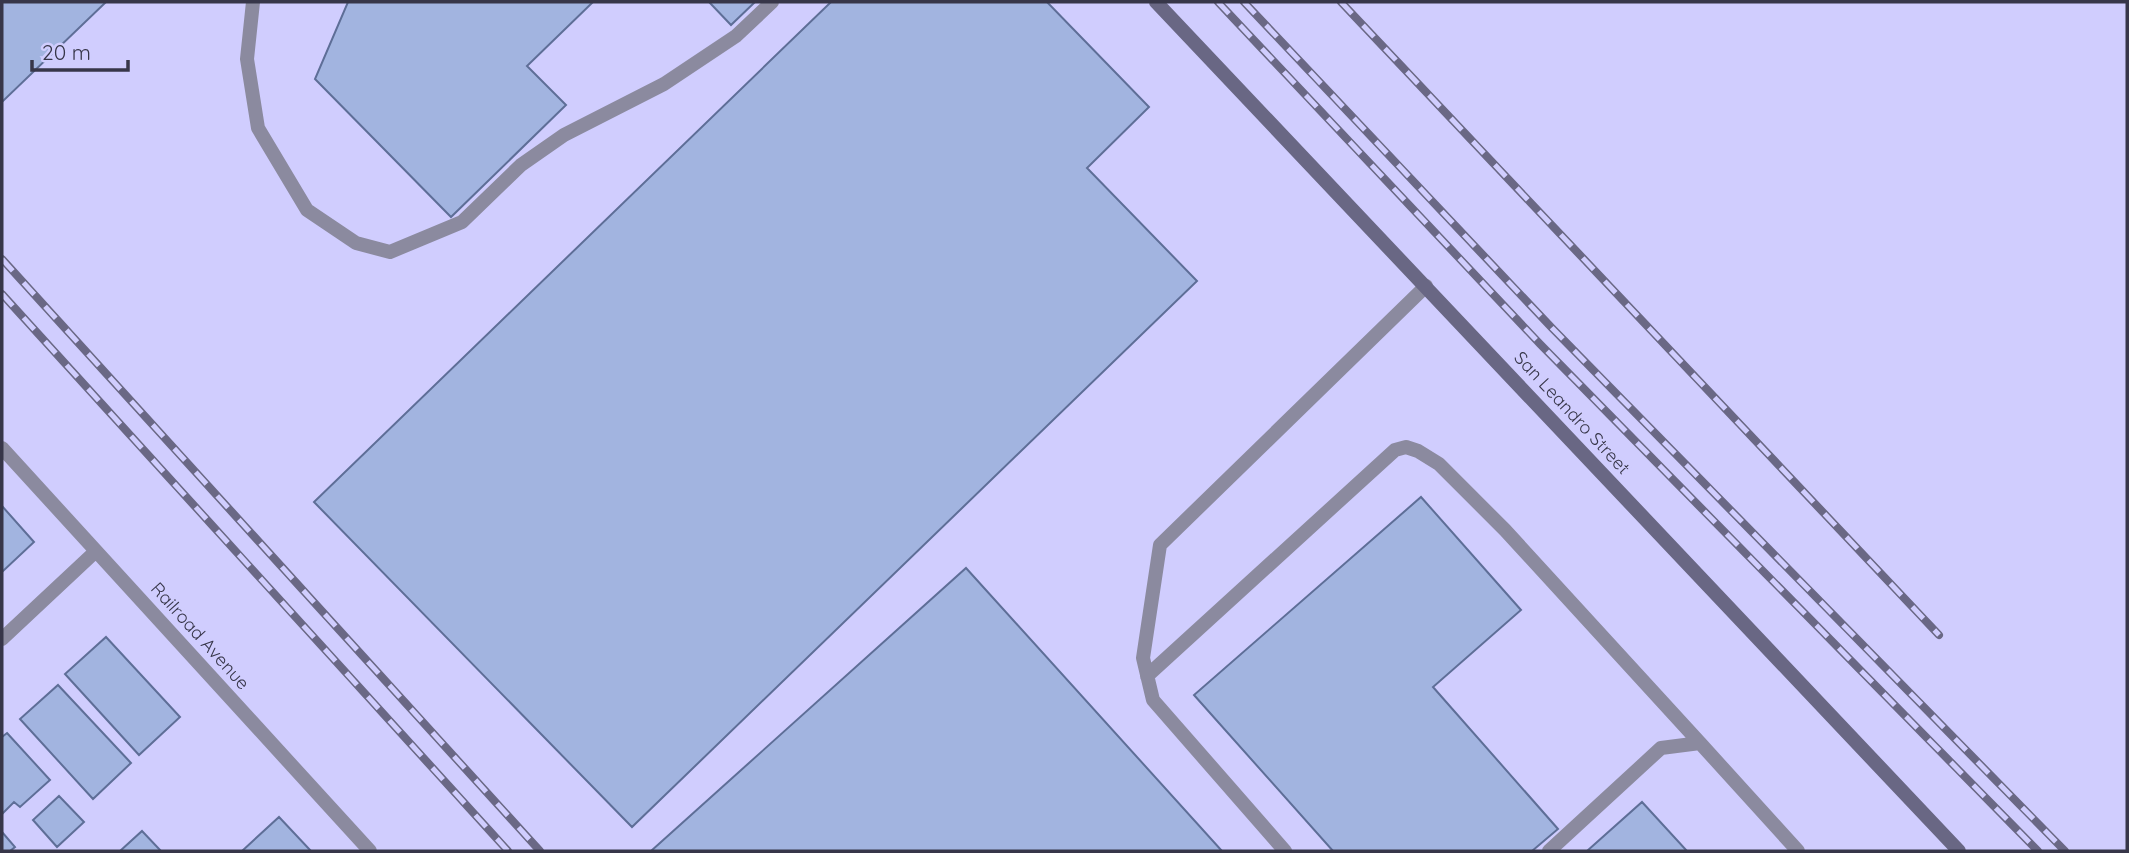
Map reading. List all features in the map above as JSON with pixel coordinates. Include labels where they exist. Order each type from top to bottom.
[{"type":"main road","name":"San Leandro Street","points":[[1156,2],[1959,851]]},
{"type":"street","points":[[253,2],[247,59],[258,128],[263,138],[307,210],[356,243],[390,252],[462,222],[522,165],[564,135],[664,84],[736,36],[772,2]]},
{"type":"street","points":[[1285,851],[1153,700],[1143,658],[1160,545],[1426,286]]},
{"type":"street","points":[[1147,676],[1395,450],[1406,447],[1439,464],[1505,530],[1798,851]]},
{"type":"street","name":"Railroad Avenue","points":[[2,448],[370,851]]},
{"type":"street","points":[[2,639],[96,551]]},
{"type":"street","points":[[1549,851],[1661,748],[1700,743]]},
{"type":"building","points":[[2,2],[106,2],[2,102]]},
{"type":"building","points":[[348,2],[593,2],[527,66],[566,105],[451,217],[315,79]]},
{"type":"building","points":[[709,2],[755,2],[731,25]]},
{"type":"building","points":[[831,2],[1047,2],[1149,107],[1087,168],[1197,281],[632,827],[314,502]]},
{"type":"building","points":[[1421,497],[1521,610],[1433,687],[1558,829],[1532,851],[1333,851],[1194,695]]},
{"type":"building","points":[[2,506],[34,542],[2,572]]},
{"type":"building","points":[[966,568],[1222,851],[651,851]]},
{"type":"building","points":[[106,637],[180,717],[139,755],[65,674]]},
{"type":"building","points":[[58,685],[131,763],[93,799],[20,719]]},
{"type":"building","points":[[7,733],[50,780],[20,807],[14,802],[2,814],[2,737]]},
{"type":"building","points":[[59,796],[84,822],[57,847],[33,820]]},
{"type":"building","points":[[1642,802],[1687,851],[1587,851]]},
{"type":"building","points":[[279,817],[311,851],[242,851]]},
{"type":"building","points":[[142,831],[161,851],[120,851]]},
{"type":"building","points":[[2,832],[15,847],[10,851],[2,851]]},
{"type":"railway","points":[[1218,2],[1540,344],[2038,851]]},
{"type":"railway","points":[[1244,2],[1552,328],[2065,851]]},
{"type":"railway","points":[[1341,2],[1939,635]]},
{"type":"railway","points":[[2,259],[540,851]]},
{"type":"railway","points":[[2,294],[508,851]]}]
